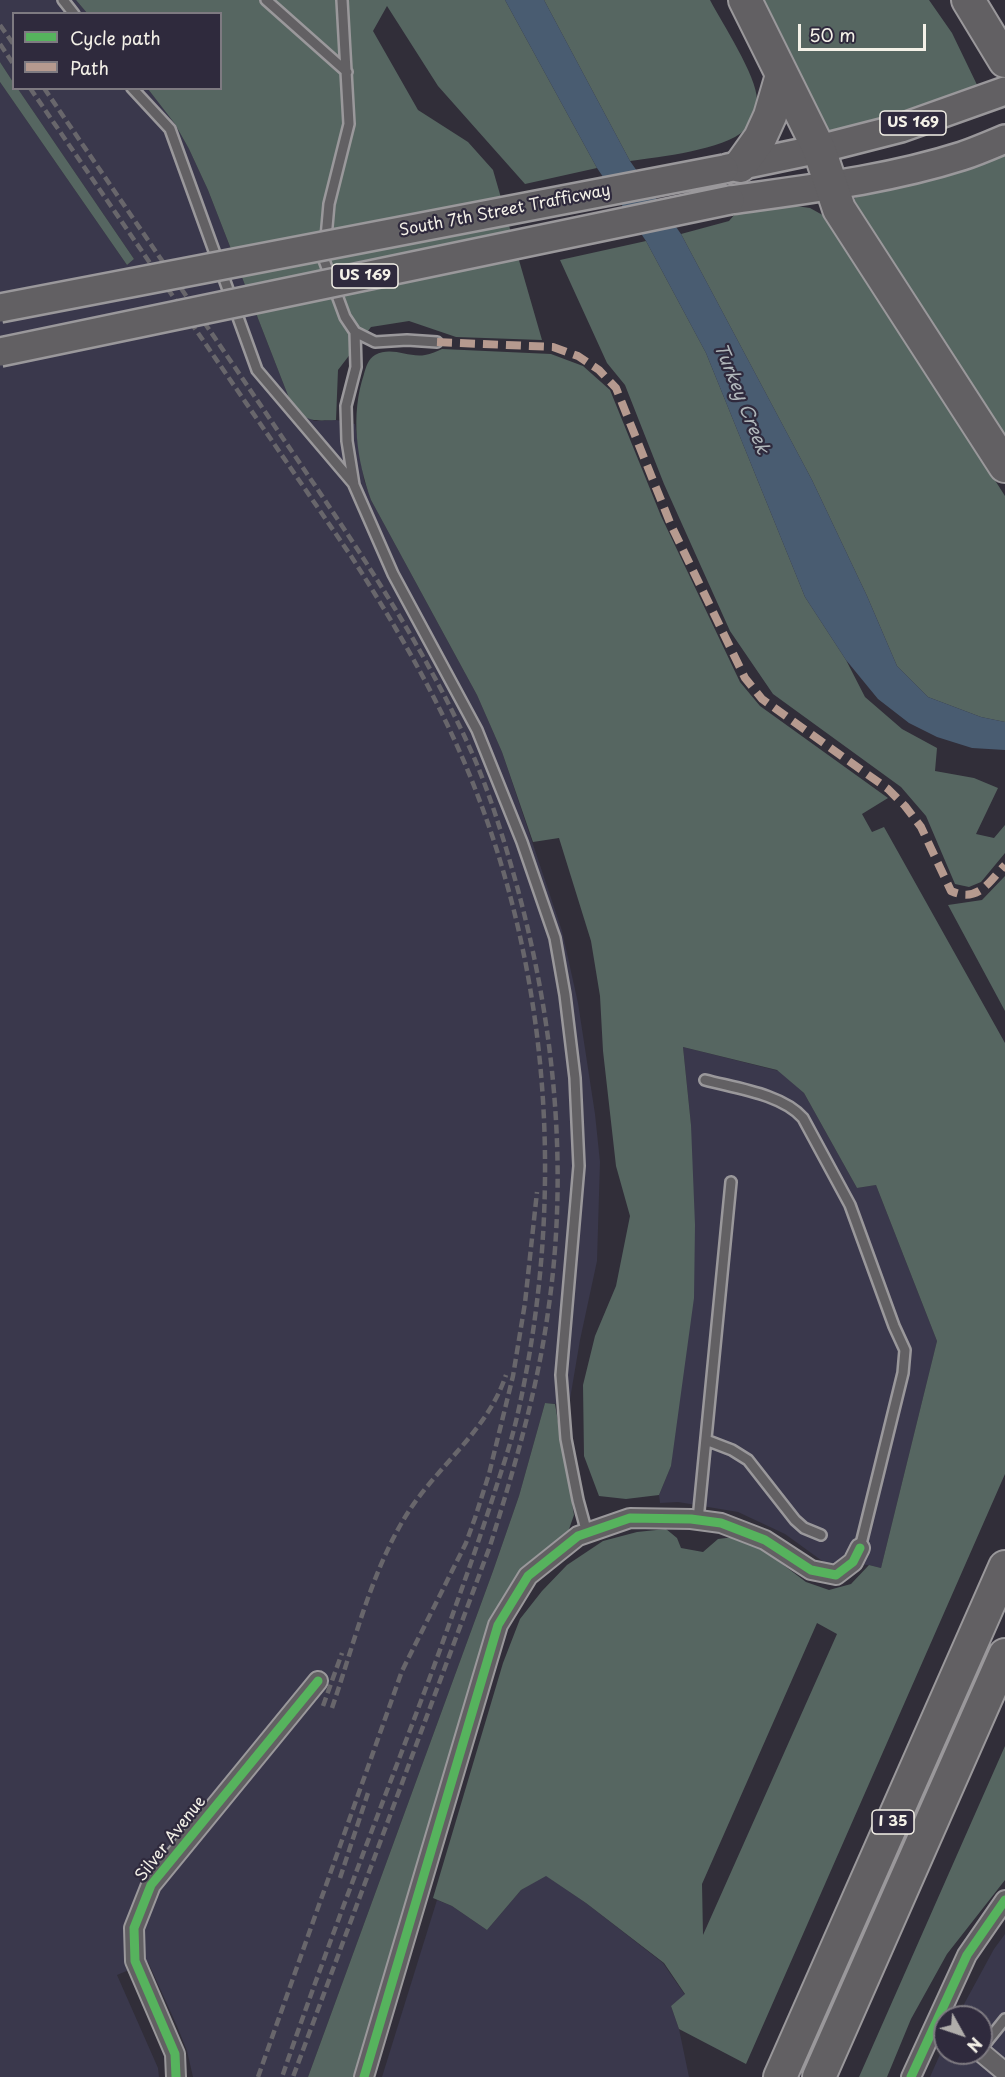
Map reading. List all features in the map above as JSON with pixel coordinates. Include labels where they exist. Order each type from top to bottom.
[{"type":"highway","points":[[745,0],[819,150],[839,209],[1005,465]]},
{"type":"highway","points":[[968,0],[1005,61]]},
{"type":"highway","points":[[732,167],[760,138],[770,116],[782,75]]},
{"type":"highway","name":"I 35","points":[[780,2077],[1005,1567]]},
{"type":"highway","name":"I 35","points":[[819,2077],[1005,1655]]},
{"type":"main road","name":"South 7th Street Trafficway","points":[[0,308],[819,150],[901,128],[1005,90]]},
{"type":"main road","name":"South 7th Street Trafficway","points":[[0,352],[730,200],[831,186],[902,172],[963,156],[1005,139]]},
{"type":"street","points":[[364,2077],[498,1625],[528,1576],[578,1536],[630,1518],[721,1523],[765,1540],[811,1570],[836,1575],[853,1562],[860,1548]]},
{"type":"street","name":"Silver Avenue","points":[[176,2077],[175,2054],[135,1961],[134,1928],[150,1885],[318,1681]]},
{"type":"street","points":[[947,2005],[968,1955],[1005,1899]]},
{"type":"street","points":[[911,2077],[933,2034]]},
{"type":"street","points":[[993,2062],[1005,2072]]},
{"type":"lane","points":[[63,0],[72,12]]},
{"type":"lane","points":[[266,0],[347,72]]},
{"type":"lane","points":[[342,0],[349,124],[329,204],[324,260],[345,317],[355,332],[375,342],[408,340],[437,342]]},
{"type":"lane","points":[[134,90],[170,129],[257,370],[354,485]]},
{"type":"lane","points":[[355,332],[356,367],[346,406],[346,441],[354,485],[393,573],[477,730],[522,842],[555,938],[565,995],[575,1078],[579,1166],[561,1375],[566,1439],[587,1533]]},
{"type":"lane","points":[[705,1080],[779,1101],[795,1109],[803,1118],[850,1204],[894,1326],[905,1350],[903,1373],[860,1548]]},
{"type":"lane","points":[[698,1520],[731,1182]]},
{"type":"lane","points":[[706,1440],[732,1450],[748,1460],[795,1520],[804,1528],[821,1535]]},
{"type":"lane","points":[[993,2035],[1005,2019]]},
{"type":"shaded area","points":[[0,0],[76,0],[86,12],[12,12],[12,80],[0,62]]},
{"type":"shaded area","points":[[76,0],[505,0],[597,168],[525,184],[438,86],[387,6],[373,31],[418,110],[468,142],[493,170],[542,340],[456,337],[409,321],[371,327],[338,370],[336,420],[313,420],[304,416],[289,398],[208,190],[189,149],[175,124],[149,90],[222,90],[222,12],[86,12]]},
{"type":"shaded area","points":[[544,0],[710,0],[751,77],[757,100],[750,124],[735,137],[707,148],[630,161]]},
{"type":"shaded area","points":[[755,0],[929,0],[952,33],[980,91],[828,136]]},
{"type":"shaded area","points":[[0,62],[12,80],[12,90],[19,90],[134,259],[127,265],[0,82]]},
{"type":"shaded area","points":[[0,82],[127,265],[134,259],[19,90],[149,90],[175,124],[208,190],[289,398],[314,421],[336,420],[355,424],[364,480],[371,500],[477,695],[502,752],[562,931],[578,1003],[600,1162],[597,1261],[569,1405],[545,1403],[519,1496],[493,1571],[308,2077],[193,2077],[187,2051],[148,1962],[117,1975],[158,2068],[159,2077],[0,2077]]},
{"type":"shaded area","points":[[1005,153],[1005,451],[852,205],[857,194]]},
{"type":"shaded area","points":[[789,205],[810,208],[828,218],[1005,496],[1005,722],[981,717],[928,697],[897,666],[867,596],[812,480],[681,234],[729,221],[735,214]]},
{"type":"shaded area","points":[[646,241],[706,353],[805,597],[846,660],[865,697],[902,729],[937,748],[935,771],[974,778],[998,788],[976,834],[994,838],[1005,825],[1005,853],[981,882],[969,887],[955,884],[926,816],[901,787],[773,694],[730,631],[664,484],[625,385],[607,363],[560,260]]},
{"type":"shaded area","points":[[442,349],[551,354],[583,366],[610,390],[661,516],[740,682],[760,706],[888,798],[862,814],[872,832],[884,827],[1005,1043],[1005,1474],[746,2064],[679,2029],[671,2006],[685,1994],[664,1963],[586,1903],[546,1876],[521,1890],[487,1930],[452,1906],[433,1898],[503,1663],[520,1619],[542,1591],[567,1565],[603,1541],[637,1532],[666,1529],[677,1538],[681,1548],[703,1552],[718,1539],[734,1537],[765,1551],[806,1582],[829,1590],[851,1584],[869,1565],[881,1568],[937,1341],[876,1185],[857,1188],[804,1093],[777,1070],[683,1047],[691,1125],[695,1225],[694,1298],[671,1466],[659,1495],[626,1499],[599,1496],[584,1456],[583,1385],[595,1336],[616,1286],[630,1216],[616,1166],[603,1051],[600,996],[591,941],[559,838],[533,842],[502,752],[477,695],[371,500],[359,454],[357,406],[364,374],[371,359],[375,355],[388,352],[427,355]],"holes":[[[817,1623],[837,1634],[703,1935],[702,1884]]]},
{"type":"shaded area","points":[[1005,876],[1005,1011],[948,905],[982,900]]},
{"type":"shaded area","points":[[683,1047],[779,1071],[804,1093],[857,1188],[876,1185],[937,1341],[881,1568],[869,1565],[825,1563],[785,1534],[738,1512],[678,1502],[660,1503],[659,1495],[671,1466],[691,1125]]},
{"type":"shaded area","points":[[545,1403],[555,1404],[574,1515],[568,1532],[523,1575],[429,1830],[353,2077],[308,2077],[493,1571],[519,1496]]},
{"type":"shaded area","points":[[1005,1746],[1005,1880],[947,1954],[911,2019],[887,2077],[859,2077]]},
{"type":"shaded area","points":[[545,1875],[586,1903],[663,1963],[685,1995],[671,2006],[679,2029],[689,2077],[382,2077],[437,1900],[452,1906],[487,1930],[521,1890]]},
{"type":"shaded area","points":[[1005,1934],[1005,2077],[930,2077],[935,2065],[993,2065],[993,2005],[964,2005],[994,1949]]},
{"type":"water","name":"Turkey Creek","points":[[505,0],[544,0],[630,161],[681,234],[812,480],[867,596],[897,666],[928,697],[981,717],[1005,722],[1005,750],[972,748],[937,737],[909,723],[878,699],[846,660],[805,597],[706,353],[646,241],[597,168]]},
{"type":"railway","points":[[0,25],[12,42]]},
{"type":"railway","points":[[0,44],[12,62]]},
{"type":"railway","points":[[31,90],[351,556],[420,671],[463,760],[502,866],[522,943],[535,1022],[543,1101],[545,1180],[541,1260],[532,1339],[517,1417],[457,1604],[282,2077]]},
{"type":"railway","points":[[45,90],[353,543],[403,621],[448,702],[481,774],[506,850],[526,919],[547,1030],[554,1087],[557,1200],[548,1312],[531,1401],[490,1546],[293,2077]]},
{"type":"railway","points":[[258,2077],[402,1671],[466,1543],[489,1474],[513,1376],[525,1303],[537,1192]]},
{"type":"railway","points":[[332,1708],[362,1614],[390,1545],[413,1505],[485,1416],[506,1375]]},
{"type":"railway","points":[[323,1706],[342,1653]]},
{"type":"railway","points":[[340,1878],[368,1793]]},
{"type":"marked path","points":[[437,342],[553,347],[578,356],[599,370],[616,388],[671,525],[745,678],[762,699],[888,789],[905,806],[921,827],[951,891],[968,895],[975,893],[988,884],[1005,865]]},
{"type":"cycle path","points":[[364,2077],[498,1625],[528,1576],[578,1536],[630,1518],[691,1519],[721,1523],[765,1540],[811,1570],[836,1575],[853,1562],[860,1548]]},
{"type":"cycle path","points":[[176,2077],[175,2054],[135,1961],[134,1928],[151,1885],[318,1681]]},
{"type":"cycle path","points":[[911,2077],[967,1955],[1005,1900]]}]
